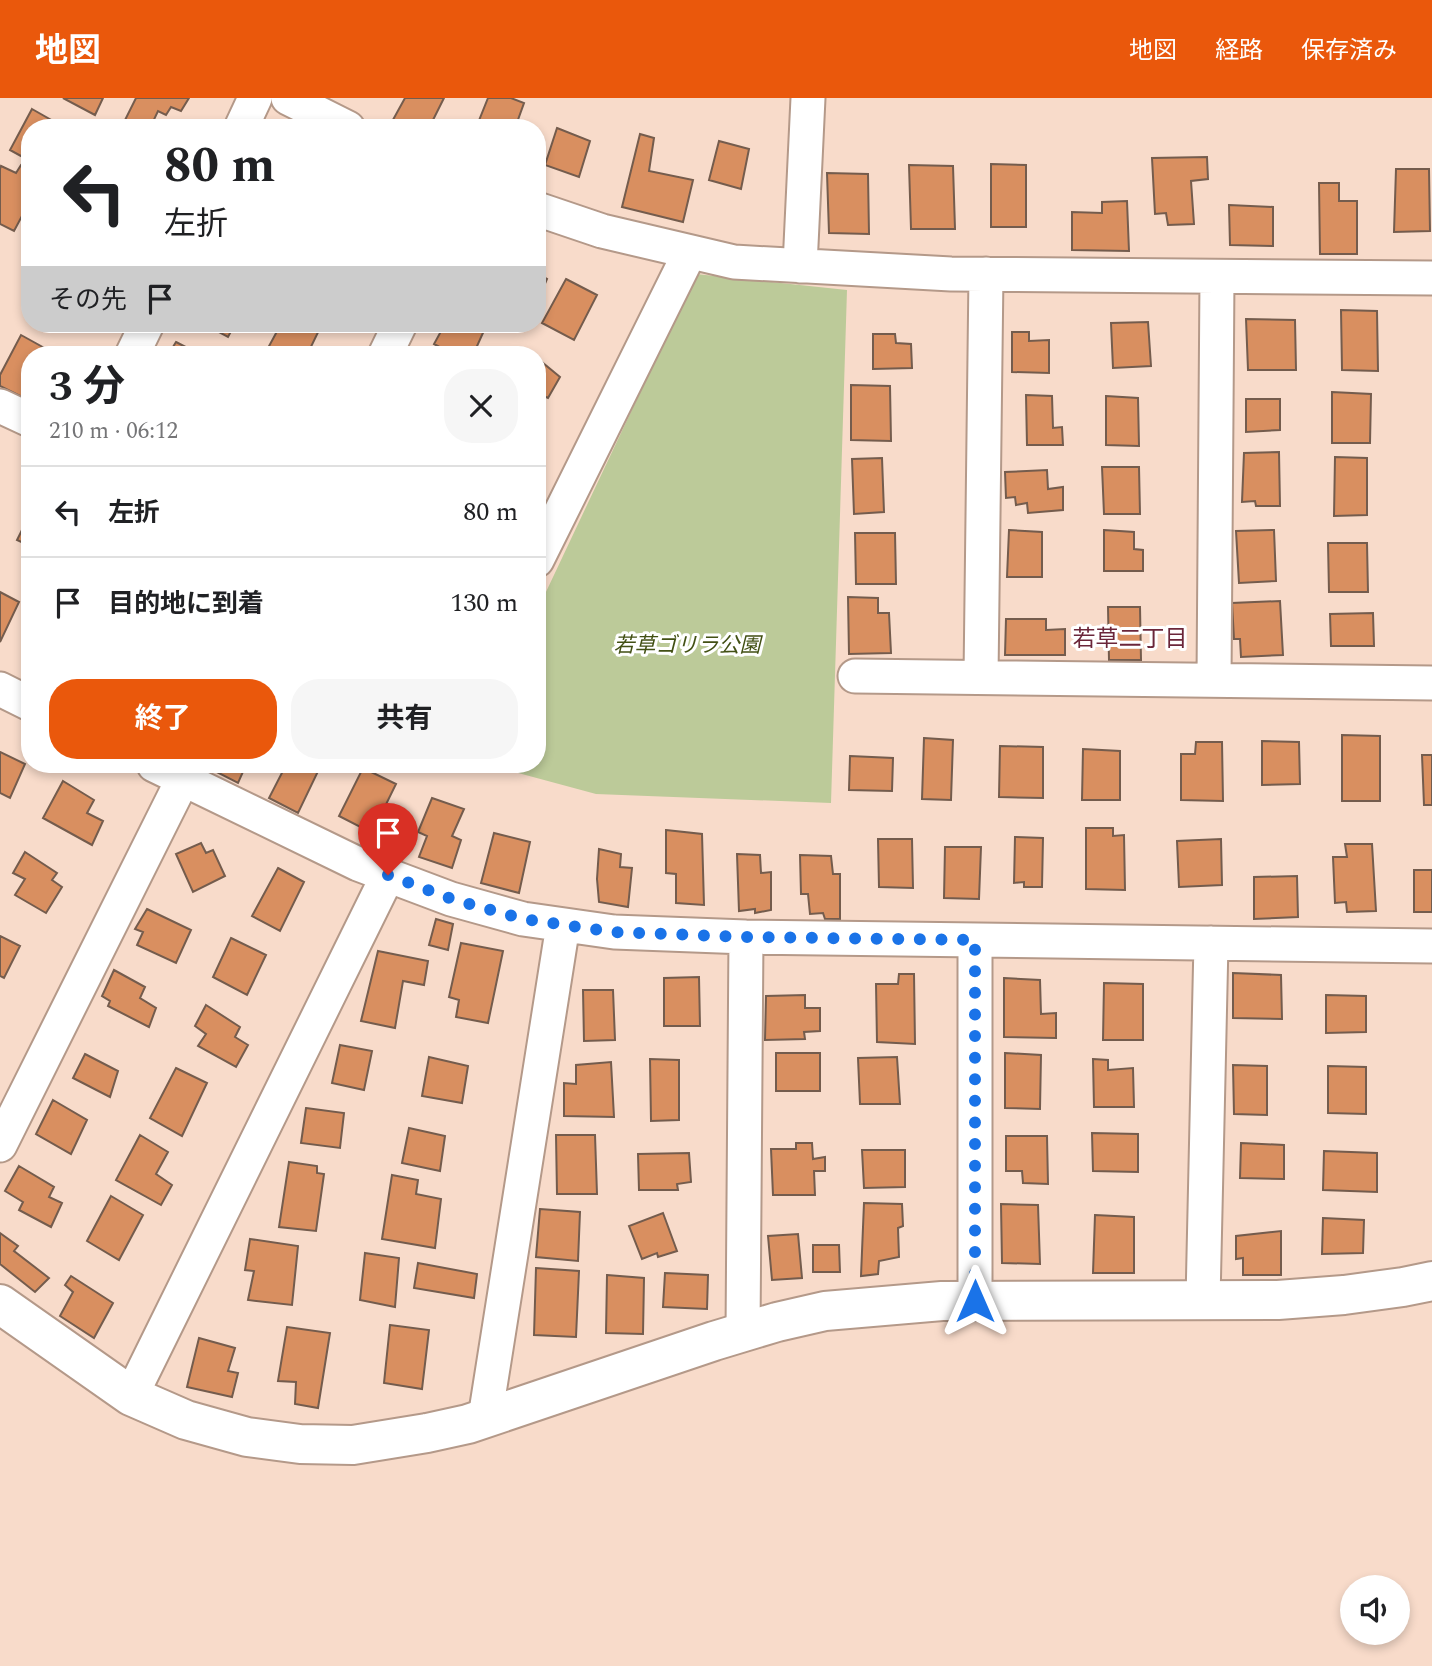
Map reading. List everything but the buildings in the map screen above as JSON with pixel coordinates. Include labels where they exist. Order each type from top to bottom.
[{"type":"street","points":[[245,119],[255,98]]},
{"type":"street","points":[[288,98],[330,119]]},
{"type":"street","points":[[800,266],[808,98]]},
{"type":"street","points":[[546,212],[602,231],[734,262],[951,274],[1432,278]]},
{"type":"street","points":[[546,542],[690,252]]},
{"type":"street","points":[[981,677],[986,274]]},
{"type":"street","points":[[1214,680],[1217,276]]},
{"type":"street","points":[[0,406],[21,416]]},
{"type":"street","points":[[855,676],[1432,683]]},
{"type":"street","points":[[0,689],[21,700]]},
{"type":"street","points":[[171,773],[358,864],[452,899],[523,919],[614,932],[746,937],[1432,946]]},
{"type":"street","points":[[0,1145],[183,779]]},
{"type":"street","points":[[131,1396],[388,875]]},
{"type":"street","points":[[485,1418],[563,925]]},
{"type":"street","points":[[743,1332],[746,937]]},
{"type":"street","points":[[975,940],[975,1301]]},
{"type":"street","points":[[1203,1300],[1211,943]]},
{"type":"street","points":[[0,1304],[131,1396],[186,1420],[247,1437],[300,1444],[353,1445],[468,1424],[675,1353],[825,1311],[942,1301],[1278,1300],[1344,1295],[1432,1281]]},
{"type":"green space","name":"若草ゴリラ公園","points":[[696,274],[847,290],[831,803],[596,794],[518,773],[546,773],[546,592]]},
{"type":"district","name":"若草二丁目","points":[[1130,638]]},
{"type":"route","points":[[388,875],[452,899],[523,919],[614,932],[975,940],[975,1301]]}]
